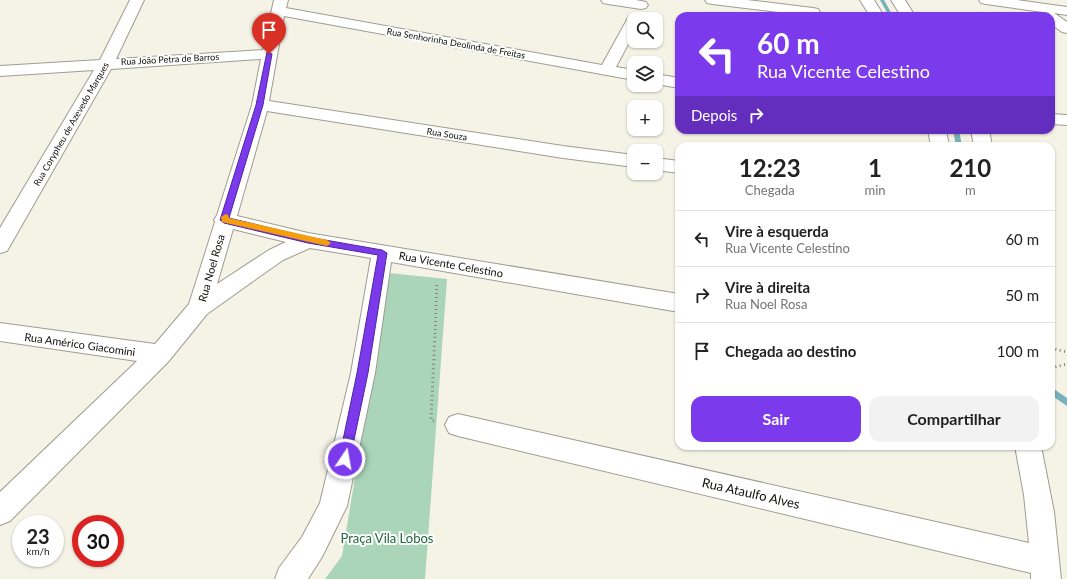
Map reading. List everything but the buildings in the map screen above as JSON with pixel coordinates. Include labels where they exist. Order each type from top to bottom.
[{"type":"street","name":"Rua Corypheu de Azevedo Marques","points":[[0,246],[106,63],[137,0]]},
{"type":"street","points":[[608,0],[643,3],[638,12]]},
{"type":"street","points":[[712,0],[813,12]]},
{"type":"street","points":[[867,0],[874,12]]},
{"type":"street","points":[[898,0],[906,12]]},
{"type":"street","points":[[986,0],[1067,11]]},
{"type":"street","name":"Rua Noel Rosa","points":[[0,511],[160,355],[200,308],[224,220],[260,105],[269,54],[280,6]]},
{"type":"street","name":"Rua Senhorinha Deolinda de Freitas","points":[[280,6],[627,74]]},
{"type":"street","points":[[1038,7],[1045,12]]},
{"type":"street","points":[[1055,20],[1067,30]]},
{"type":"street","points":[[607,70],[627,32]]},
{"type":"street","name":"Rua João Petra de Barros","points":[[0,70],[269,54]]},
{"type":"street","points":[[663,80],[675,82]]},
{"type":"street","name":"Rua Souza","points":[[260,105],[563,152],[627,160]]},
{"type":"street","points":[[1055,119],[1067,120]]},
{"type":"street","points":[[663,165],[675,166]]},
{"type":"street","name":"Rua Vicente Celestino","points":[[224,220],[308,240],[675,302]]},
{"type":"street","points":[[200,308],[248,273],[276,255],[308,240]]},
{"type":"street","points":[[290,579],[312,547],[333,506],[362,373],[382,253]]},
{"type":"street","name":"Rua Américo Giacomini","points":[[0,332],[160,355]]},
{"type":"street","name":"Rua Ataulfo Alves","points":[[458,425],[1045,570]]},
{"type":"street","points":[[1029,450],[1034,473],[1045,570]]},
{"type":"path","points":[[437,262],[431,420],[458,425]]},
{"type":"path","points":[[1055,349],[1067,352]]},
{"type":"path","points":[[1055,367],[1067,364]]},
{"type":"green space","name":"Praça Vila Lobos","points":[[389,273],[447,279],[425,579],[325,579],[342,556]]},
{"type":"waterway","points":[[882,0],[889,12]]},
{"type":"waterway","points":[[957,134],[958,142]]},
{"type":"waterway","points":[[1055,393],[1067,403]]},
{"type":"slow traffic","points":[[226,217],[224,220],[308,240],[327,243]]},
{"type":"route","points":[[269,54],[260,105],[224,220],[308,240],[382,253],[362,373],[345,459]]}]
